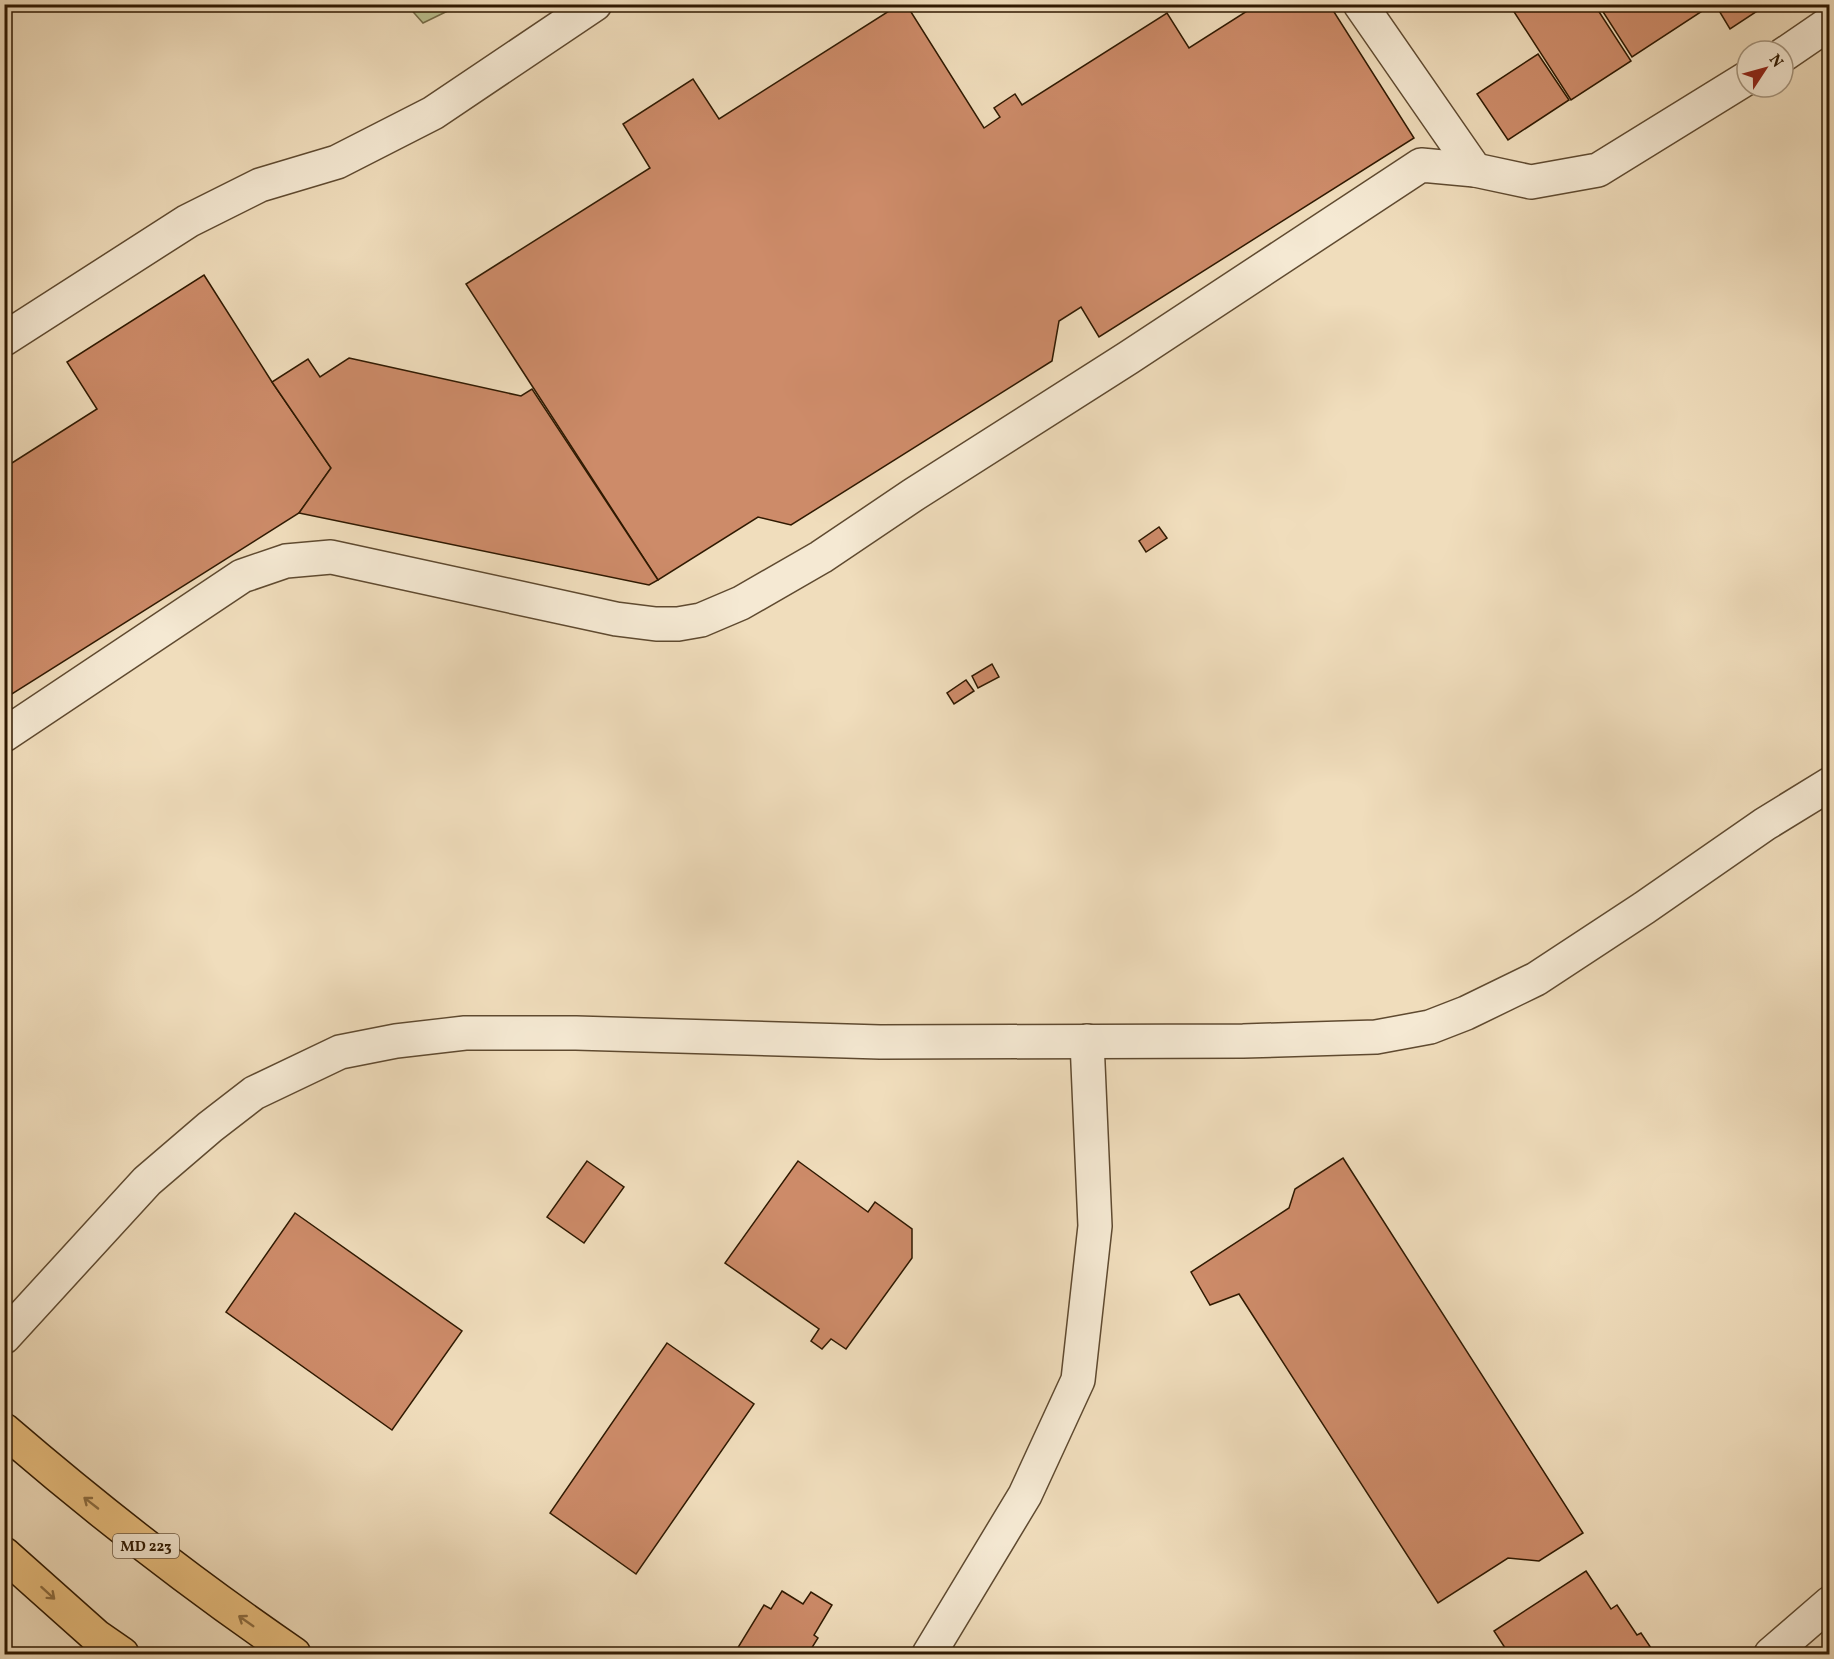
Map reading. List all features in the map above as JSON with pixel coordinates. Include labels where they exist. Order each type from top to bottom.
[{"type":"main road","name":"MD 223","points":[[4,1430],[91,1503],[226,1607],[294,1654]]},
{"type":"main road","points":[[4,1554],[96,1636],[122,1654]]},
{"type":"lane","points":[[4,339],[188,221],[260,186],[337,162],[433,113],[596,4]]},
{"type":"lane","points":[[1360,4],[1475,170]]},
{"type":"lane","points":[[1795,47],[1830,23]]},
{"type":"lane","points":[[4,735],[242,576],[286,561],[331,557],[616,619],[656,624],[678,624],[700,620],[741,603],[821,557],[1421,165],[1475,170],[1531,182],[1598,170],[1735,85]]},
{"type":"lane","points":[[4,1337],[147,1181],[210,1126],[254,1093],[340,1052],[396,1041],[465,1033],[598,1034],[880,1042],[1330,1040],[1376,1037],[1430,1027],[1466,1013],[1536,979],[1765,824],[1830,784]]},
{"type":"lane","points":[[929,1654],[1025,1495],[1078,1380],[1095,1226],[1087,1041]]},
{"type":"lane","points":[[1771,1654],[1830,1603]]},
{"type":"green space","points":[[407,5],[460,5],[423,23]]},
{"type":"building","points":[[4,4],[17,4],[4,17]]},
{"type":"building","points":[[900,4],[906,4],[984,128],[1000,117],[994,108],[1015,94],[1022,105],[1167,13],[1189,48],[1258,4],[1329,4],[1414,138],[1099,337],[1081,307],[1059,321],[1052,361],[791,525],[758,517],[658,580],[466,284],[650,168],[623,124],[693,79],[719,119]]},
{"type":"building","points":[[1509,4],[1594,4],[1631,61],[1571,100]]},
{"type":"building","points":[[1598,4],[1713,4],[1632,57]]},
{"type":"building","points":[[1715,4],[1768,4],[1730,29]]},
{"type":"building","points":[[1538,54],[1569,100],[1508,140],[1477,94]]},
{"type":"building","points":[[204,275],[272,382],[331,468],[299,513],[4,699],[4,468],[97,409],[67,362]]},
{"type":"building","points":[[349,358],[521,396],[532,389],[658,580],[649,585],[299,513],[331,468],[272,382],[308,359],[320,377]]},
{"type":"building","points":[[1159,527],[1167,538],[1146,552],[1139,541]]},
{"type":"building","points":[[992,664],[999,677],[978,688],[972,676]]},
{"type":"building","points":[[966,680],[974,691],[954,704],[947,693]]},
{"type":"building","points":[[1343,1158],[1583,1533],[1539,1561],[1508,1558],[1438,1603],[1239,1294],[1210,1305],[1191,1272],[1289,1208],[1295,1189]]},
{"type":"building","points":[[587,1161],[624,1187],[584,1243],[547,1217]]},
{"type":"building","points":[[798,1161],[868,1212],[875,1202],[912,1229],[912,1258],[846,1349],[831,1339],[822,1349],[811,1341],[819,1329],[725,1263]]},
{"type":"building","points":[[295,1213],[462,1331],[392,1430],[226,1312]]},
{"type":"building","points":[[667,1343],[754,1404],[636,1574],[550,1513]]},
{"type":"building","points":[[1586,1571],[1611,1609],[1617,1605],[1637,1635],[1641,1633],[1655,1654],[1509,1654],[1494,1631]]},
{"type":"building","points":[[782,1591],[803,1604],[811,1592],[832,1605],[814,1635],[818,1638],[808,1654],[734,1654],[764,1605],[771,1609]]}]
